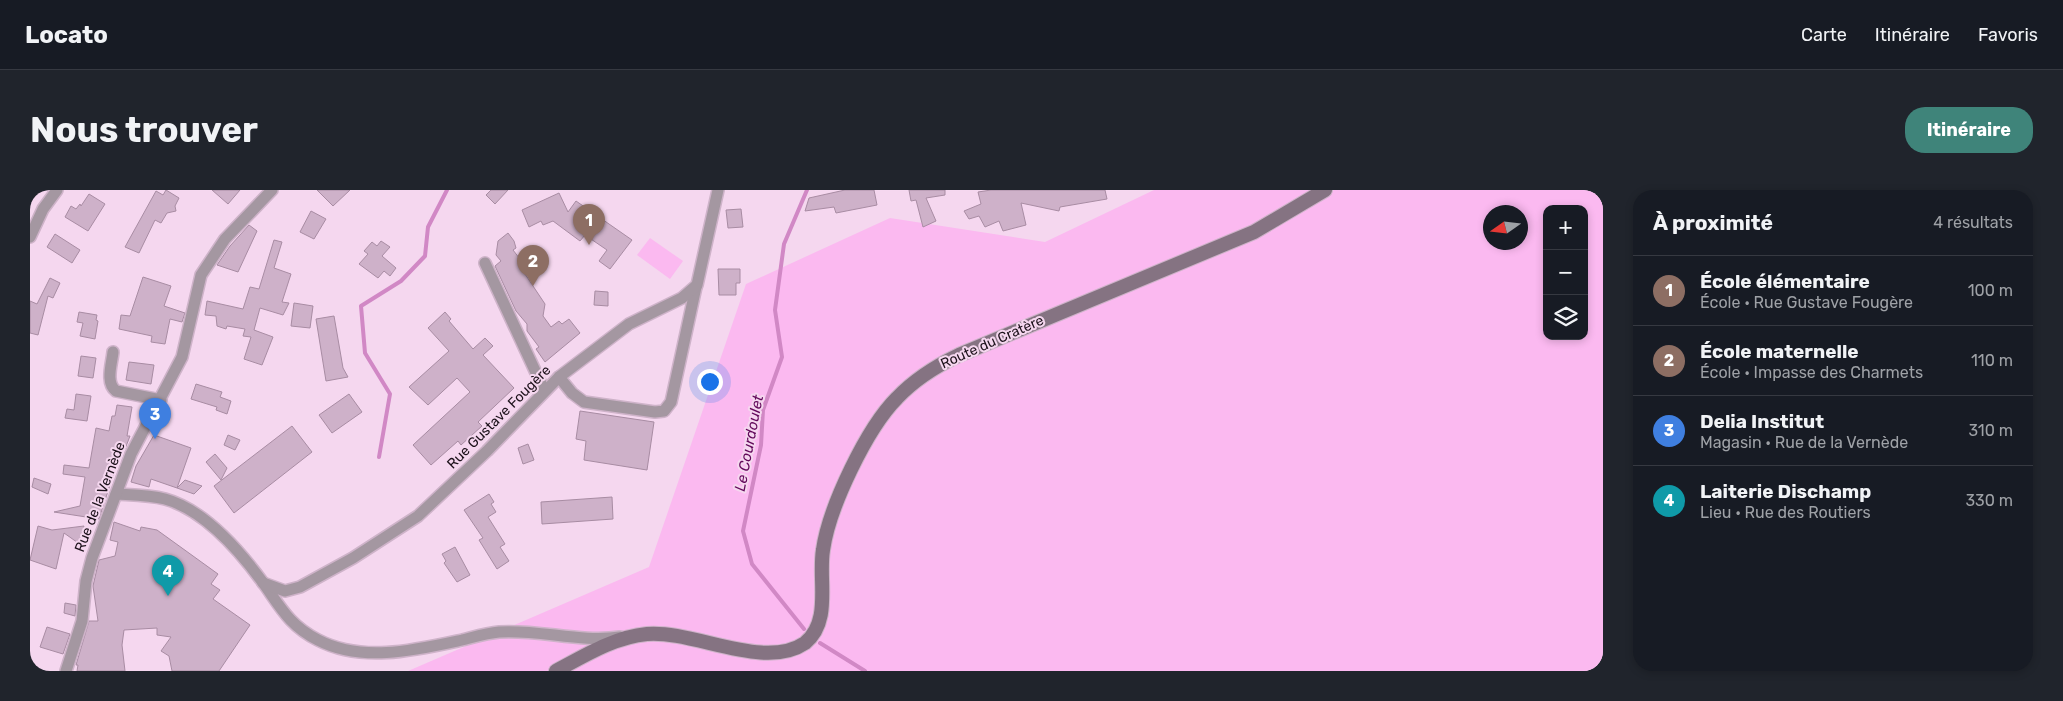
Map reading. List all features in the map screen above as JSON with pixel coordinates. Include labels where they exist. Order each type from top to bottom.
[{"type":"main road","name":"Route du Cratère","points":[[556,671],[619,640],[639,635],[677,636],[765,656],[780,654],[801,646],[812,636],[817,626],[822,600],[824,542],[843,489],[865,443],[883,414],[911,385],[939,365],[959,355],[1254,232],[1325,190]]},
{"type":"street","points":[[30,238],[43,209],[57,190]]},
{"type":"street","name":"Rue de la Vernède","points":[[66,671],[82,621],[88,570],[133,449],[161,400],[182,357],[203,271],[234,228],[272,190]]},
{"type":"street","points":[[558,377],[572,394],[584,402],[655,412],[664,410],[669,406],[718,190]]},
{"type":"street","points":[[485,263],[544,390]]},
{"type":"street","name":"Rue Gustave Fougère","points":[[263,583],[284,592],[300,587],[409,523],[487,451],[558,377],[629,324],[682,298],[697,285]]},
{"type":"street","points":[[113,352],[110,378],[112,388],[116,391],[161,400]]},
{"type":"street","points":[[116,494],[163,499],[187,509],[229,541],[294,625],[335,648],[374,653],[420,649],[499,632],[592,639],[639,635]]},
{"type":"street","points":[[552,635],[573,641],[586,655]]},
{"type":"shaded area","points":[[1154,190],[1603,190],[1603,671],[408,671],[649,567],[746,284],[890,218],[1045,242]]},
{"type":"shaded area","points":[[650,238],[683,261],[670,279],[637,255]]},
{"type":"building","points":[[166,190],[179,198],[175,206],[176,211],[167,213],[161,223],[155,220],[139,253],[125,247],[156,191],[163,195]]},
{"type":"building","points":[[212,190],[240,190],[228,204]]},
{"type":"building","points":[[317,190],[350,190],[333,206]]},
{"type":"building","points":[[491,190],[508,190],[495,204],[486,195]]},
{"type":"building","points":[[845,190],[874,190],[877,205],[836,213],[834,207],[805,211],[809,198]]},
{"type":"building","points":[[909,190],[945,190],[945,195],[926,198],[936,221],[923,227],[916,200],[911,201]]},
{"type":"building","points":[[991,190],[1105,190],[1107,199],[1060,207],[1059,211],[1021,203],[1026,225],[1003,231],[999,221],[985,227],[979,216],[969,219],[964,211],[981,204],[978,192]]},
{"type":"building","points":[[559,193],[568,212],[576,201],[632,240],[610,269],[599,261],[607,250],[585,235],[580,241],[553,221],[543,225],[541,221],[529,227],[522,210]]},
{"type":"building","points":[[89,194],[105,204],[88,231],[65,217],[71,206],[76,209],[80,204],[81,206]]},
{"type":"building","points":[[741,209],[743,227],[728,228],[726,210]]},
{"type":"building","points":[[311,211],[326,219],[314,239],[300,232]]},
{"type":"building","points":[[249,225],[257,231],[238,272],[217,265],[230,246]]},
{"type":"building","points":[[508,233],[514,241],[516,248],[513,250],[523,263],[533,263],[523,271],[545,304],[543,316],[551,327],[559,321],[562,324],[569,319],[580,333],[545,362],[536,349],[539,347],[527,331],[527,324],[516,311],[495,266],[501,261],[496,255],[498,241]]},
{"type":"building","points":[[55,234],[80,250],[72,263],[47,247]]},
{"type":"building","points":[[274,240],[282,242],[274,268],[291,274],[282,302],[289,303],[283,315],[260,308],[254,330],[273,337],[262,365],[244,359],[251,337],[243,336],[245,329],[227,326],[226,329],[217,326],[216,316],[205,315],[207,301],[243,309],[250,287],[259,289]]},
{"type":"building","points":[[381,241],[390,247],[382,256],[396,268],[390,276],[384,271],[378,278],[359,264],[368,254],[364,251],[372,242],[377,246]]},
{"type":"building","points":[[718,269],[740,269],[740,283],[736,283],[736,295],[719,295]]},
{"type":"building","points":[[143,277],[171,286],[164,306],[185,313],[182,322],[170,319],[165,344],[151,342],[152,336],[119,329],[121,315],[130,316]]},
{"type":"building","points":[[50,278],[60,283],[53,298],[48,296],[38,335],[30,333],[30,301],[37,304]]},
{"type":"building","points":[[595,291],[608,292],[608,306],[594,305]]},
{"type":"building","points":[[294,303],[313,306],[310,328],[291,326]]},
{"type":"building","points":[[79,312],[97,315],[95,339],[80,336],[83,323],[77,322]]},
{"type":"building","points":[[445,312],[451,319],[449,321],[473,349],[485,338],[493,346],[483,355],[514,388],[478,422],[482,426],[461,445],[458,441],[431,465],[413,445],[470,392],[457,378],[428,405],[409,387],[449,351],[428,328]]},
{"type":"building","points":[[334,316],[343,368],[348,377],[326,381],[316,319]]},
{"type":"building","points":[[81,356],[96,358],[93,378],[78,376]]},
{"type":"building","points":[[129,362],[154,365],[151,384],[126,380]]},
{"type":"building","points":[[196,384],[222,392],[220,397],[231,401],[227,414],[216,410],[217,407],[191,399]]},
{"type":"building","points":[[76,394],[91,396],[87,421],[65,418],[67,409],[74,410]]},
{"type":"building","points":[[349,394],[362,412],[332,433],[319,415]]},
{"type":"building","points":[[117,405],[132,407],[127,436],[130,436],[125,449],[122,448],[99,519],[54,512],[80,506],[85,477],[63,474],[64,465],[89,468],[96,428],[109,431],[112,416],[115,416]]},
{"type":"building","points":[[580,411],[654,422],[647,470],[584,460],[586,441],[576,439]]},
{"type":"building","points":[[292,426],[312,452],[234,513],[214,486]]},
{"type":"building","points":[[154,435],[191,448],[177,488],[151,479],[149,487],[131,482],[136,466]]},
{"type":"building","points":[[228,435],[240,440],[235,450],[224,445]]},
{"type":"building","points":[[528,444],[534,460],[523,464],[518,448]]},
{"type":"building","points":[[215,454],[227,468],[221,480],[206,462]]},
{"type":"building","points":[[34,478],[51,484],[48,494],[32,487]]},
{"type":"building","points":[[185,480],[202,486],[194,494],[177,488]]},
{"type":"building","points":[[489,494],[494,502],[491,504],[496,512],[488,517],[505,544],[500,547],[509,561],[497,569],[479,540],[483,538],[464,510]]},
{"type":"building","points":[[612,497],[613,519],[542,524],[541,502]]},
{"type":"building","points":[[114,522],[140,531],[141,527],[157,530],[218,574],[211,584],[220,590],[213,599],[250,625],[219,671],[172,671],[169,656],[161,651],[171,637],[157,635],[157,628],[124,630],[122,645],[125,671],[77,671],[78,665],[76,665],[89,621],[98,621],[93,586],[99,560],[115,556],[118,542],[110,540]]},
{"type":"building","points":[[38,526],[52,530],[84,526],[81,545],[64,533],[56,569],[30,560]]},
{"type":"building","points":[[455,547],[470,575],[457,582],[444,563],[446,561],[442,554]]},
{"type":"building","points":[[65,603],[76,605],[75,616],[64,613]]},
{"type":"building","points":[[47,627],[70,634],[63,654],[40,647]]},
{"type":"waterway","points":[[379,457],[390,394],[365,353],[361,306],[401,281],[425,256],[428,227],[447,190]]},
{"type":"waterway","name":"Le Courdoulet","points":[[804,629],[752,564],[743,531],[761,445],[763,410],[782,357],[775,310],[784,244],[807,190]]},
{"type":"waterway","name":"Le Courdoulet","points":[[820,643],[865,671]]},
{"type":"place","name":"École élémentaire","points":[[589,245]]},
{"type":"place","name":"École maternelle","points":[[533,286]]},
{"type":"place","name":"Delia Institut","points":[[155,439]]},
{"type":"place","name":"Laiterie Dischamp","points":[[168,596]]}]
